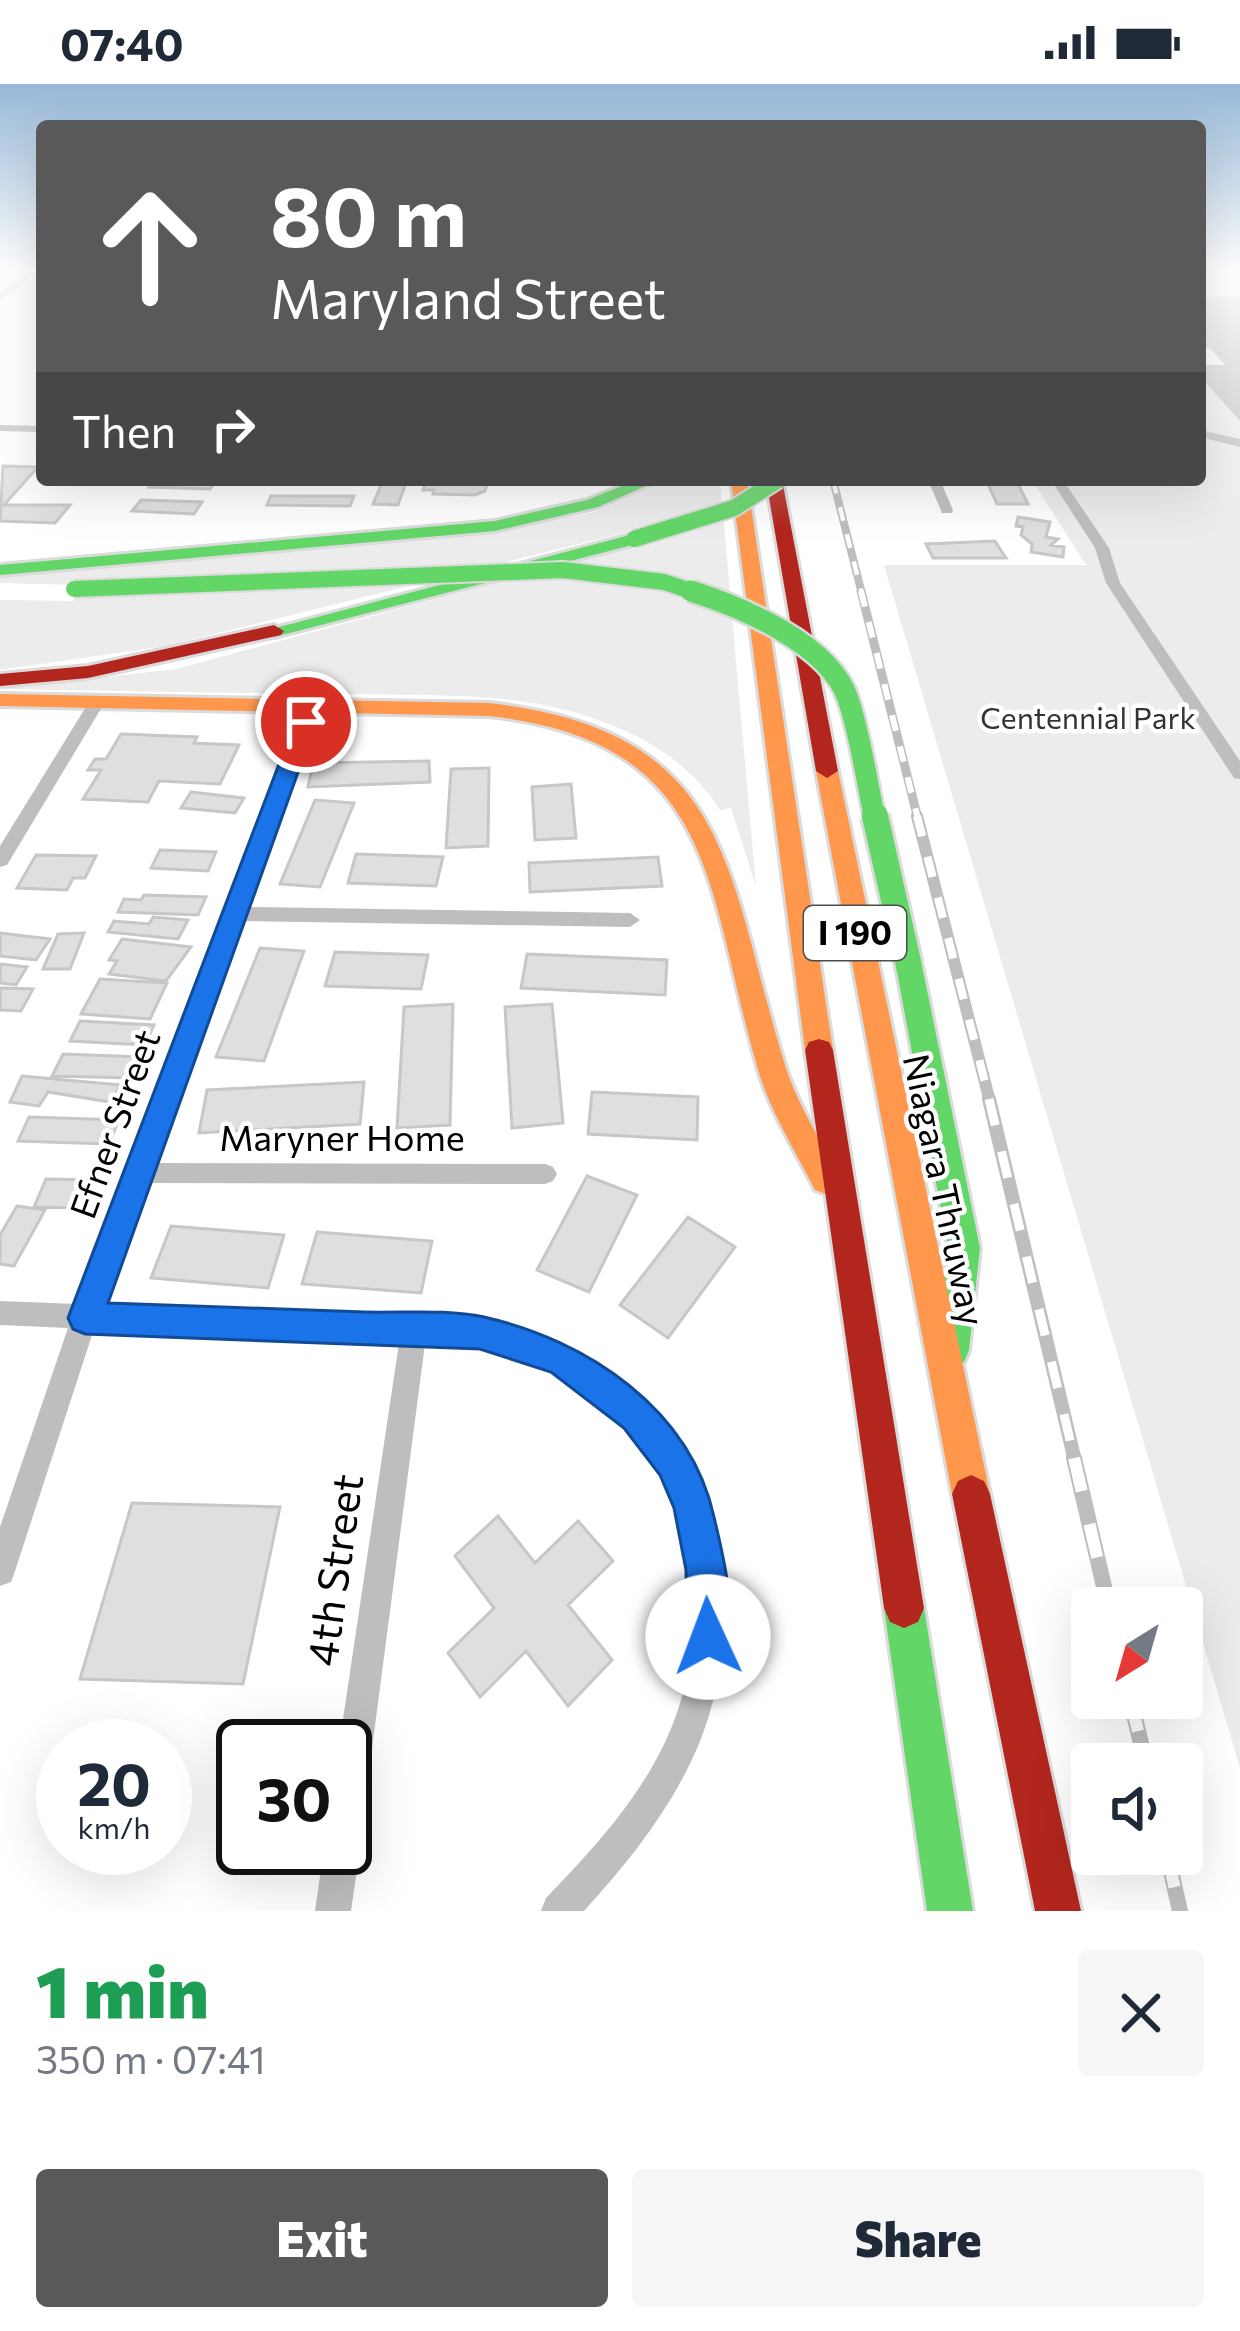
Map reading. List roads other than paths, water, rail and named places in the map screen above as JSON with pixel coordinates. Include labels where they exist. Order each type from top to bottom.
[{"type":"main road","points":[[0,570],[495,526],[592,505],[637,486]]},
{"type":"main road","name":"I 190","points":[[740,486],[843,1215],[950,1911]]},
{"type":"main road","points":[[0,680],[88,672],[179,655],[634,538],[734,508],[767,486]]},
{"type":"main road","name":"Niagara Thruway","points":[[777,486],[834,827],[1058,1911]]},
{"type":"main road","points":[[0,590],[563,570],[664,581],[746,608],[808,648],[847,694],[909,966],[964,1248],[948,1383]]},
{"type":"main road","points":[[0,700],[548,718],[621,745],[675,786],[720,859],[772,1071],[843,1215]]},
{"type":"street","points":[[0,428],[36,429]]},
{"type":"street","points":[[1206,434],[1240,443]]},
{"type":"street","points":[[937,486],[947,510]]},
{"type":"street","points":[[1061,486],[1102,548],[1113,584],[1240,773]]},
{"type":"street","points":[[0,861],[97,702]]},
{"type":"street","name":"Efner Street","points":[[0,1571],[85,1318],[311,708]]},
{"type":"street","points":[[234,914],[630,920]]},
{"type":"street","name":"Maryner Home","points":[[139,1173],[544,1174]]},
{"type":"street","points":[[0,1313],[492,1334],[561,1358],[603,1385],[637,1415],[673,1462],[698,1528],[706,1570],[708,1637],[693,1714],[660,1784],[614,1852],[559,1911]]},
{"type":"street","name":"4th Street","points":[[363,1719],[427,1329]]},
{"type":"street","points":[[333,1911],[338,1875]]},
{"type":"railway","points":[[835,486],[862,594]]},
{"type":"railway","points":[[861,591],[918,819]]},
{"type":"railway","points":[[917,816],[990,1102]]},
{"type":"railway","points":[[989,1099],[1075,1461]]},
{"type":"railway","points":[[1074,1458],[1104,1587]]},
{"type":"railway","points":[[1135,1719],[1141,1743]]},
{"type":"railway","points":[[1172,1875],[1180,1911]]},
{"type":"park label","name":"Centennial Park","points":[[1088,719]]}]
